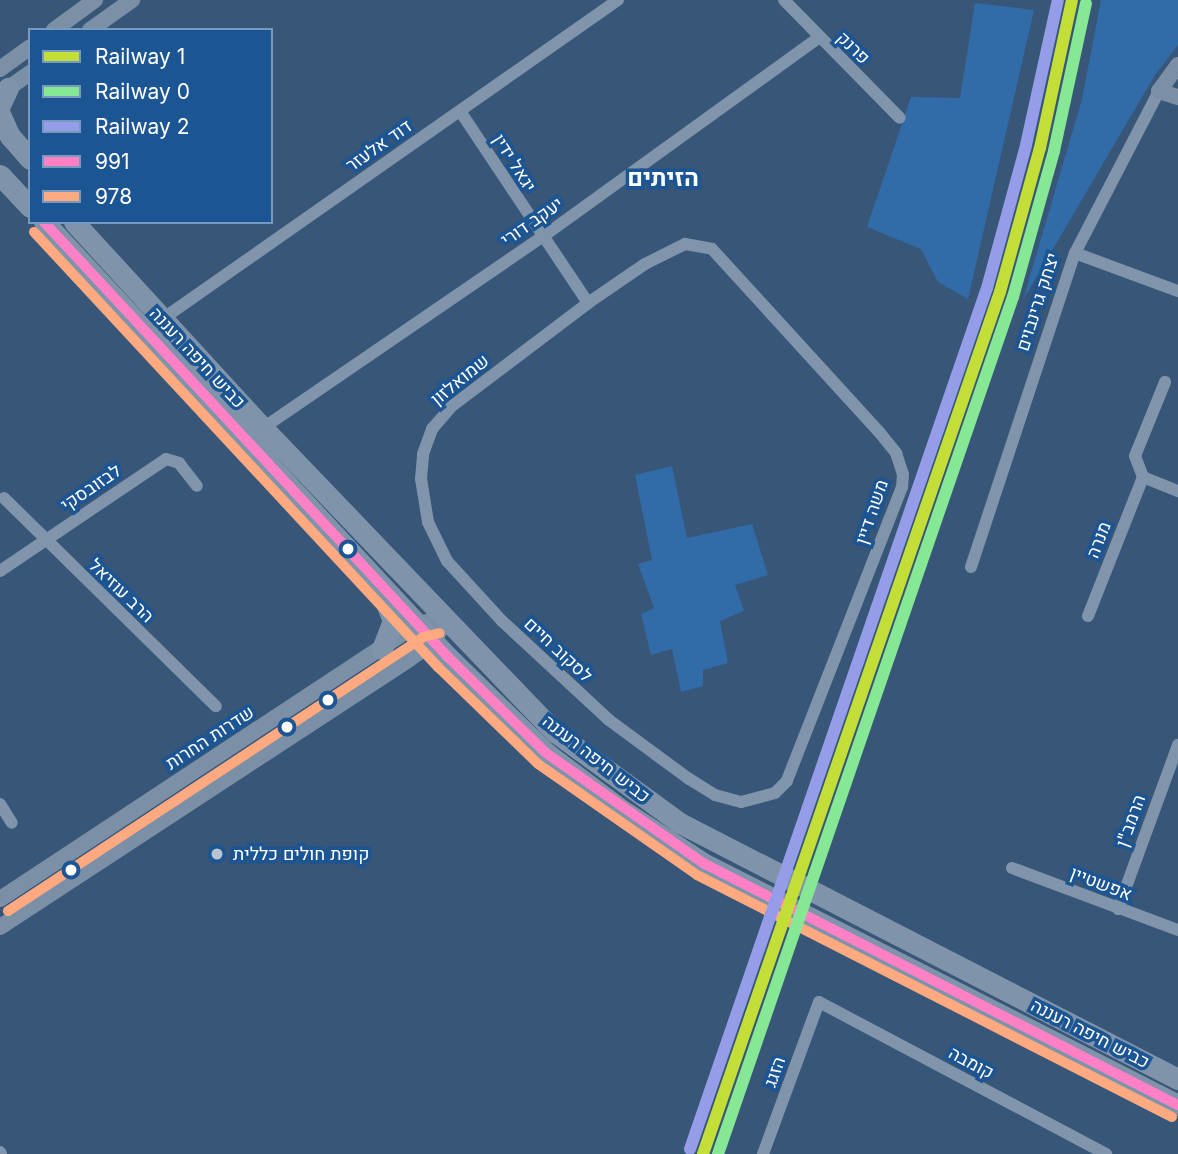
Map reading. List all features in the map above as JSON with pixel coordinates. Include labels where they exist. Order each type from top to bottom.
[{"type":"highway","points":[[0,114],[10,136],[28,157]]},
{"type":"highway","points":[[0,142],[28,172]]},
{"type":"highway","points":[[0,175],[28,205]]},
{"type":"highway","name":"כביש חיפה רעננה","points":[[46,224],[375,581],[546,753],[622,810],[761,894],[1178,1105]]},
{"type":"highway","name":"כביש חיפה רעננה","points":[[76,224],[161,320],[555,732],[680,823],[1178,1079]]},
{"type":"highway","points":[[375,581],[393,621],[382,649]]},
{"type":"main road","points":[[57,28],[95,0]]},
{"type":"main road","points":[[93,28],[132,0]]},
{"type":"main road","points":[[2,89],[28,50]]},
{"type":"main road","name":"יצחק גרינבוים","points":[[1159,91],[1178,65]]},
{"type":"main road","points":[[2,89],[28,73]]},
{"type":"main road","points":[[1159,91],[1178,97]]},
{"type":"main road","points":[[0,927],[434,642],[445,618]]},
{"type":"main road","name":"שדרות החרות","points":[[0,899],[417,624],[445,618]]},
{"type":"street","name":"דוד אלעזר","points":[[161,320],[618,0]]},
{"type":"street","name":"פרנק","points":[[784,0],[818,38],[900,118]]},
{"type":"street","name":"יעקב דורי","points":[[263,428],[541,238],[818,38]]},
{"type":"street","name":"יצחק גרינבוים","points":[[971,567],[1075,253],[1159,91]]},
{"type":"street","name":"יגאל ידין","points":[[460,111],[541,238],[588,303]]},
{"type":"street","name":"משה דיין","points":[[588,303],[666,252],[685,244],[712,249],[880,433],[895,453],[903,474],[902,487],[787,781],[775,793],[741,802],[715,795],[689,779]]},
{"type":"street","points":[[1075,253],[1178,291]]},
{"type":"street","name":"שמואלזון","points":[[428,522],[421,479],[423,454],[440,418],[588,303]]},
{"type":"street","name":"מנרה","points":[[1088,616],[1143,477],[1135,456],[1165,382]]},
{"type":"street","name":"לבזובסקי","points":[[0,571],[166,459],[179,463],[197,486]]},
{"type":"street","points":[[1143,477],[1178,491]]},
{"type":"street","name":"הרב עוזיאל","points":[[4,498],[44,541],[216,706]]},
{"type":"street","name":"לסקוב חיים","points":[[428,522],[447,561],[502,621],[609,720],[689,779]]},
{"type":"street","name":"הרמב\"ן","points":[[1118,909],[1178,746]]},
{"type":"street","points":[[0,804],[12,823]]},
{"type":"street","name":"אפשטיין","points":[[1012,868],[1178,930]]},
{"type":"street","name":"הזגג","points":[[763,1154],[819,1002]]},
{"type":"street","name":"קומבה","points":[[819,1002],[1106,1154]]},
{"type":"shaded area","points":[[1101,0],[1178,0],[1178,45],[1155,75],[1023,300],[1082,99]]},
{"type":"shaded area","points":[[975,3],[1034,10],[968,299],[938,282],[921,249],[867,227],[911,97],[960,98]]},
{"type":"shaded area","points":[[672,466],[687,538],[752,524],[768,575],[735,585],[744,611],[720,621],[728,663],[703,670],[703,686],[681,692],[672,649],[651,655],[641,614],[654,608],[638,564],[652,560],[635,475]]},
{"type":"rail line","name":"2","points":[[690,1149],[987,288],[1026,145],[1058,0]]},
{"type":"rail line","name":"1","points":[[703,1154],[1000,292],[1040,148],[1072,0]]},
{"type":"rail line","name":"0","points":[[718,1154],[1013,297],[1054,151],[1086,3]]},
{"type":"transit line","name":"991","points":[[46,224],[448,657],[546,753],[703,863],[1178,1105]]},
{"type":"transit line","name":"978","points":[[34,232],[438,667],[538,764],[697,875],[1172,1117]]},
{"type":"transit line","name":"978","points":[[8,911],[423,637],[440,633]]},
{"type":"place","name":"קופת חולים כללית","points":[[217,854]]},
{"type":"district","name":"הזיתים","points":[[663,178]]}]
